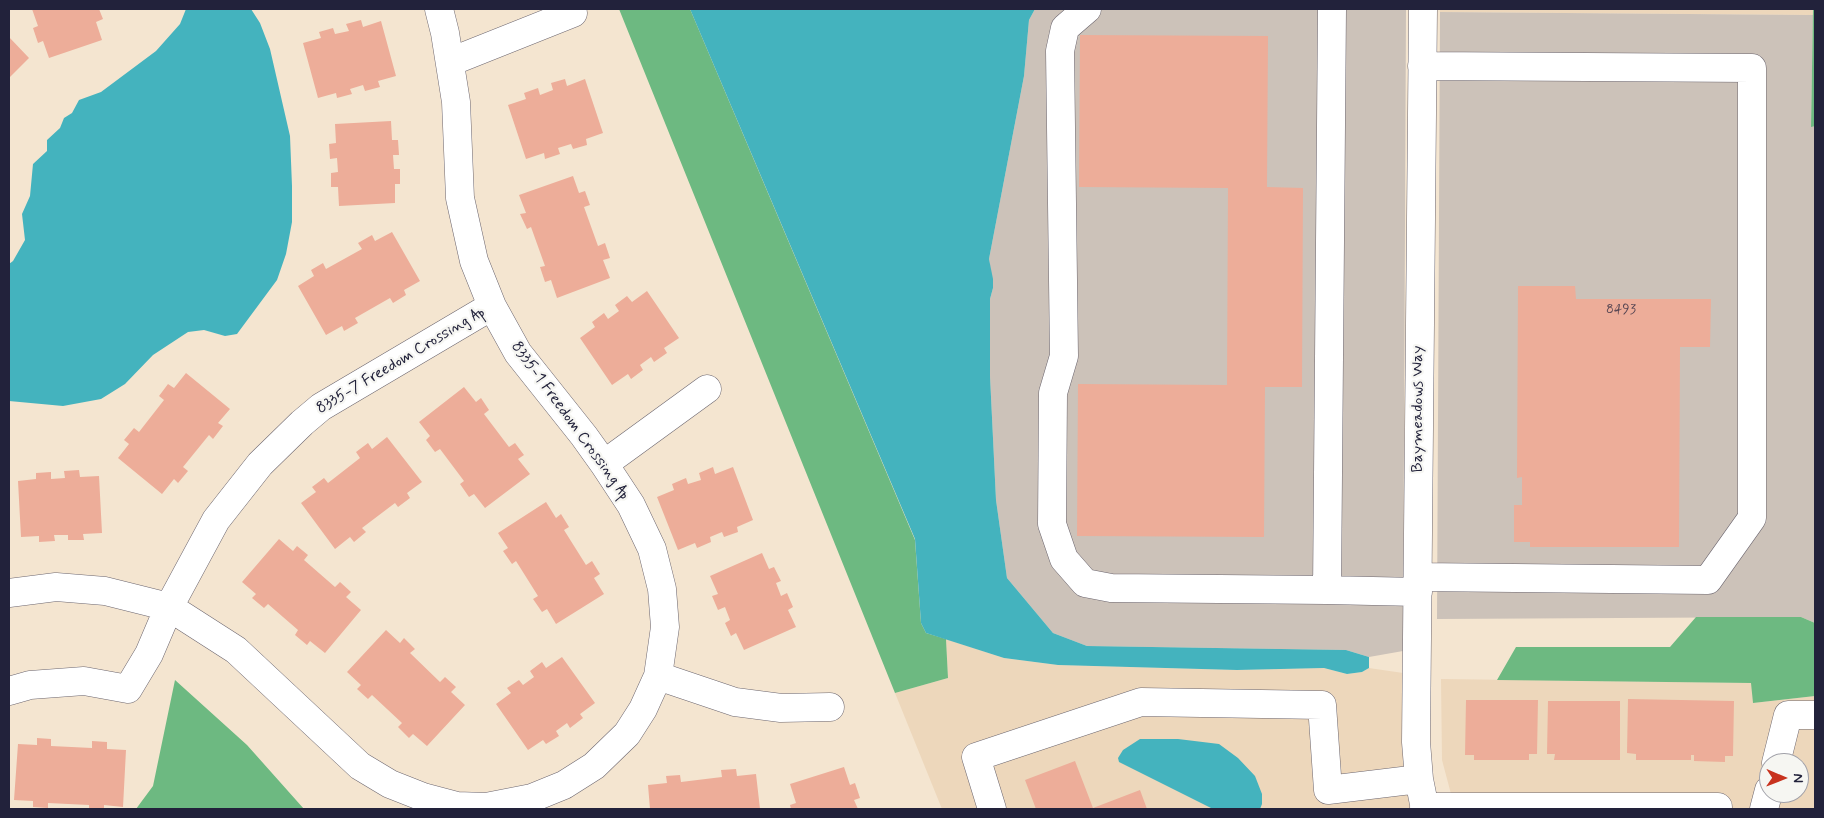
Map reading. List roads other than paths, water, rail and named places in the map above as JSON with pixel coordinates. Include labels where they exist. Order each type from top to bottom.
[{"type":"street","name":"8335-1 Freedom Crossing Ap","points":[[9,593],[56,587],[105,591],[169,607],[236,650],[360,766],[390,784],[422,797],[457,806],[486,807],[532,798],[564,785],[594,766],[627,734],[644,709],[658,676],[665,627],[662,588],[652,549],[631,505],[604,464],[518,354],[492,306],[474,261],[460,198],[456,102],[439,9]]},
{"type":"street","points":[[1087,9],[1065,28],[1060,51],[1064,356],[1053,394],[1052,524],[1064,559],[1085,582],[1110,588],[1327,590],[1418,584],[1708,580],[1752,518],[1752,68],[1422,66]]},
{"type":"street","points":[[1327,590],[1332,9]]},
{"type":"street","name":"Baymeadows Way","points":[[1422,9],[1416,742],[1419,779],[1425,808]]},
{"type":"street","points":[[450,62],[573,14]]},
{"type":"street","name":"8335-7 Freedom Crossing Ap","points":[[169,607],[216,520],[260,464],[302,423],[321,407],[492,306]]},
{"type":"street","points":[[604,464],[707,389]]},
{"type":"street","points":[[9,691],[30,685],[84,681],[128,689],[149,654],[169,607]]},
{"type":"street","points":[[658,676],[735,702],[781,708],[830,707]]},
{"type":"street","points":[[992,809],[976,757],[1141,702],[1322,704],[1328,790],[1419,779]]},
{"type":"street","points":[[1778,753],[1788,715],[1815,715]]},
{"type":"street","points":[[1425,808],[1718,806]]},
{"type":"water","points":[[186,9],[251,9],[260,23],[270,49],[290,136],[292,186],[292,222],[286,254],[277,280],[237,334],[225,336],[204,330],[188,332],[153,355],[125,384],[101,399],[63,406],[9,401],[9,264],[13,261],[25,240],[22,214],[30,196],[33,164],[47,151],[47,140],[60,128],[64,118],[72,113],[79,100],[101,92],[156,51],[180,24]]},
{"type":"water","points":[[690,9],[1035,9],[1029,20],[1024,76],[989,259],[993,279],[990,299],[990,376],[996,500],[1007,578],[1053,633],[1087,646],[1346,650],[1369,657],[1369,668],[1362,672],[1347,674],[1324,668],[1237,670],[1058,665],[1004,658],[926,633],[921,623],[915,539]]},
{"type":"water","points":[[1140,739],[1178,739],[1219,744],[1238,758],[1255,776],[1262,794],[1260,809],[1213,809],[1119,762],[1118,758],[1123,750]]}]
